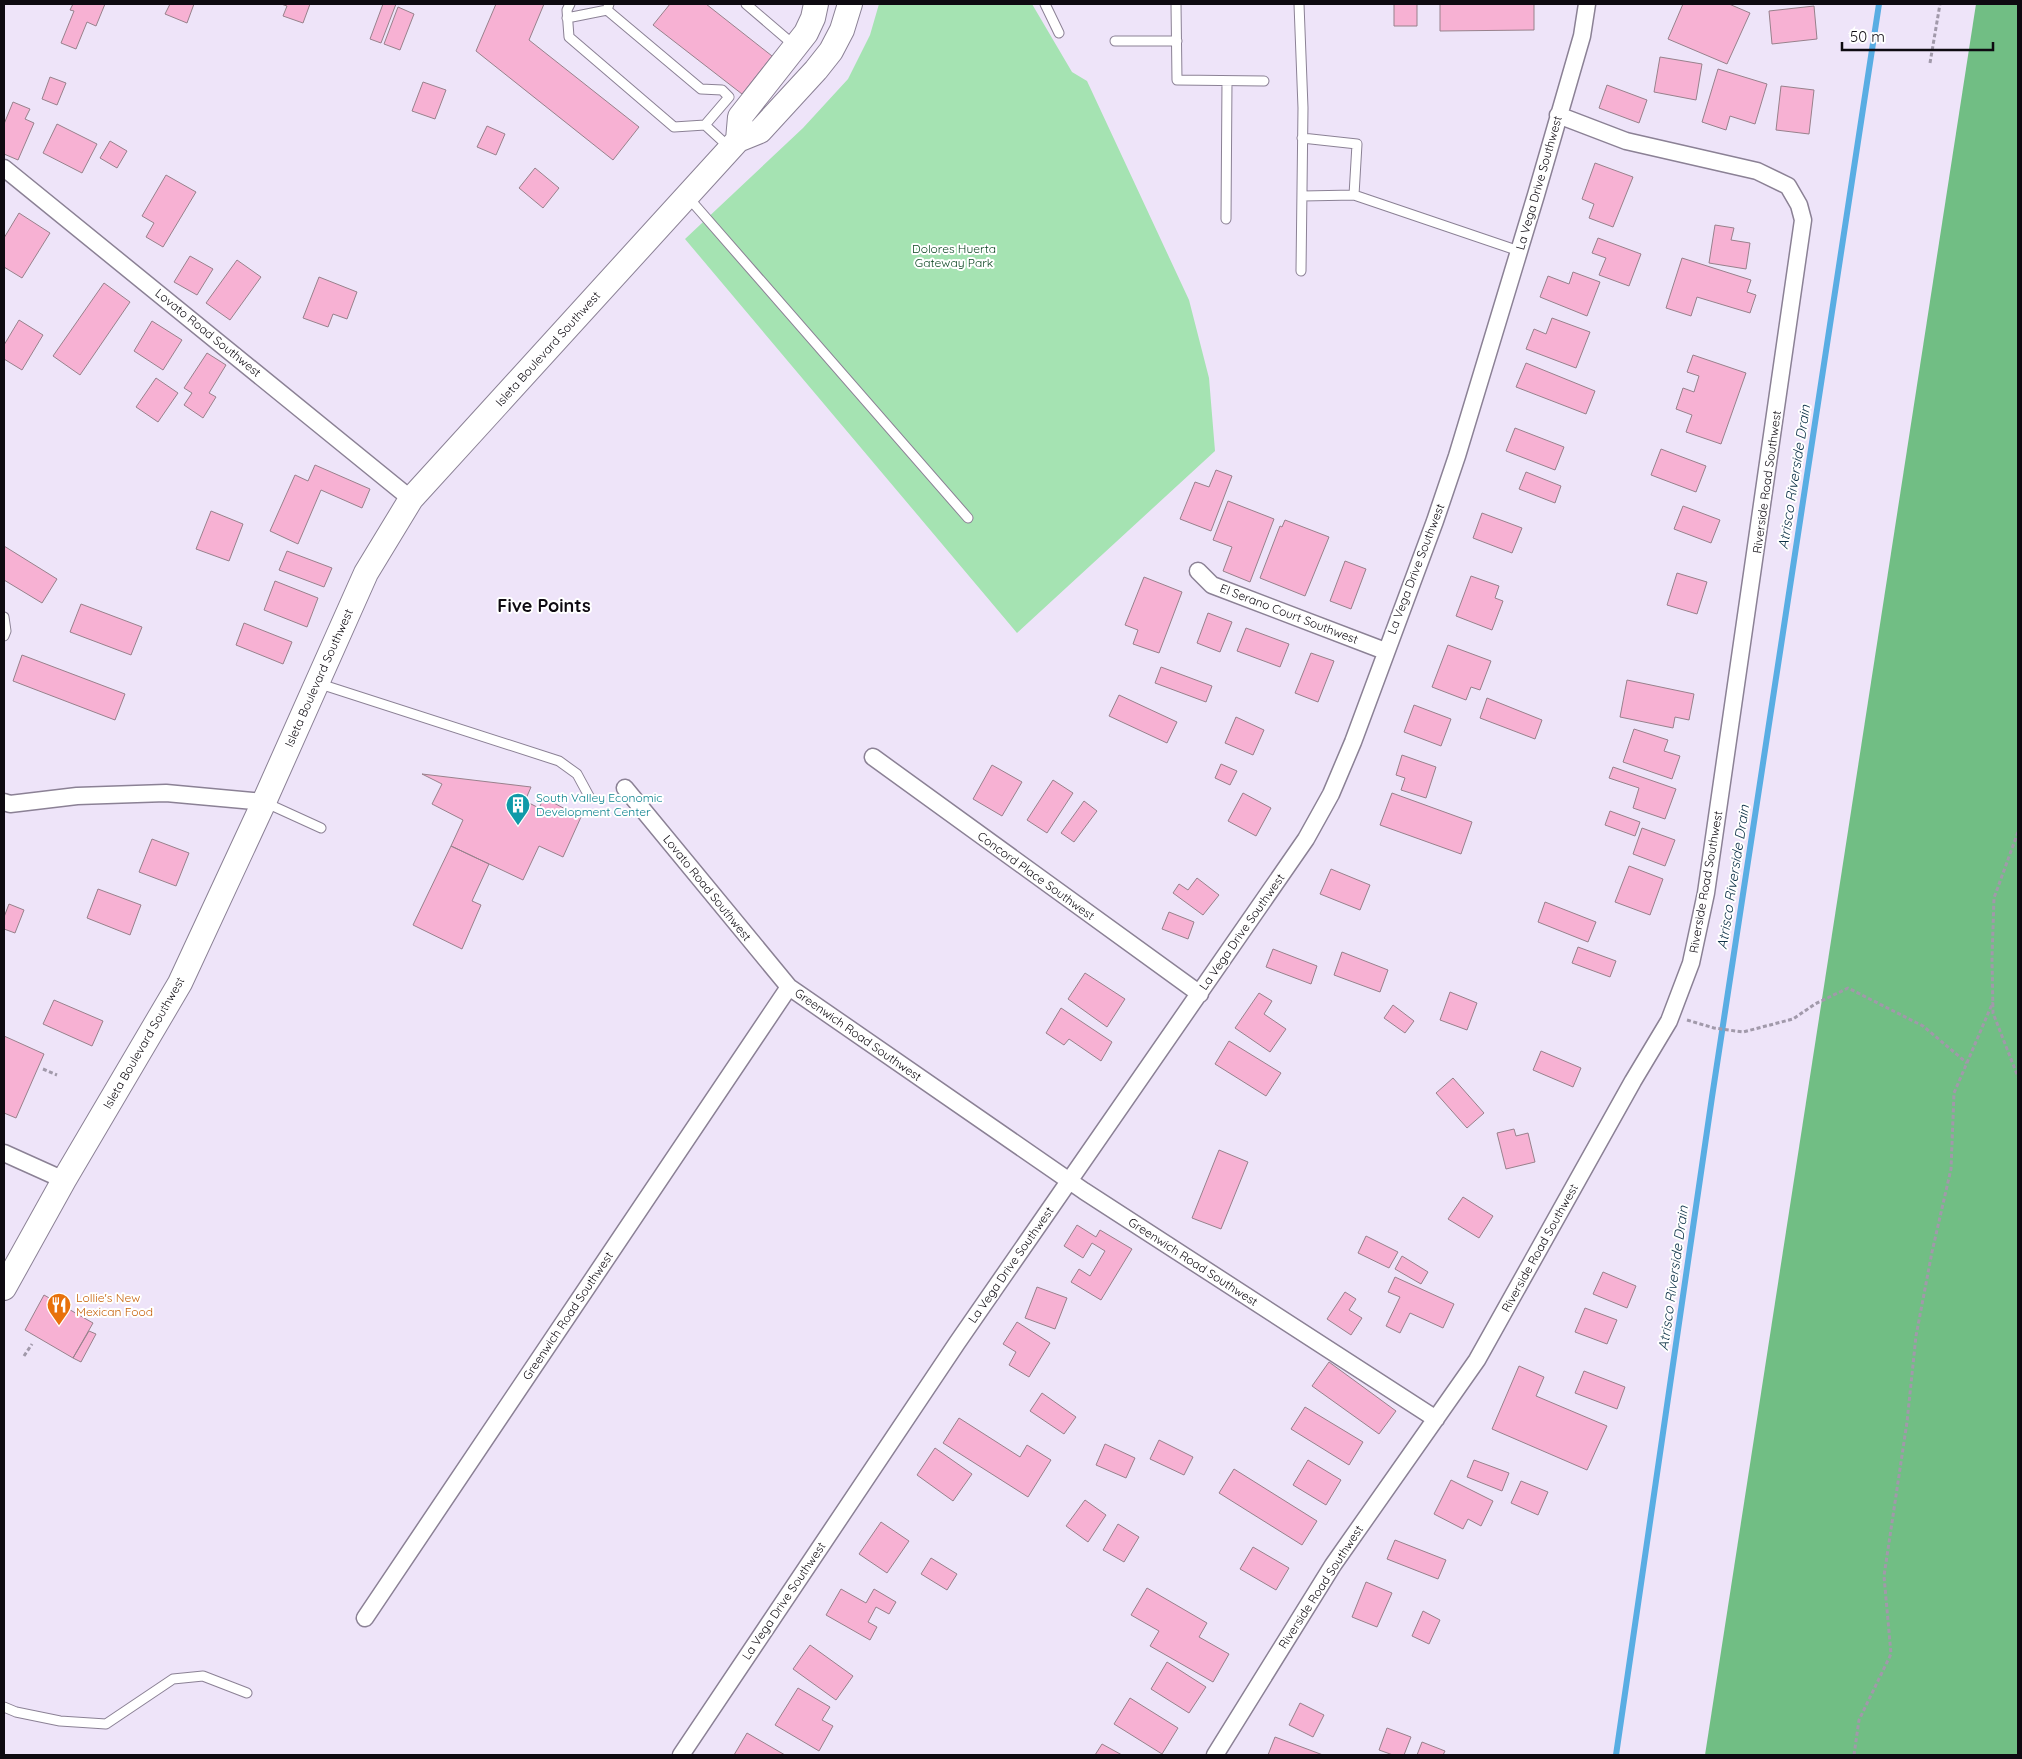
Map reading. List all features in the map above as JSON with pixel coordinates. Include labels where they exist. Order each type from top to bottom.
[{"type":"main road","points":[[734,144],[740,117],[797,47],[813,18],[816,4]]},
{"type":"main road","name":"Isleta Boulevard Southwest","points":[[4,1288],[64,1180],[180,983],[264,802],[366,573],[411,499],[734,144],[760,131],[816,70],[831,51],[842,30],[850,4]]},
{"type":"street","name":"La Vega Drive Southwest","points":[[681,1755],[952,1352],[1306,840],[1331,794],[1435,522],[1451,474],[1582,36],[1587,4]]},
{"type":"street","name":"Riverside Road Southwest","points":[[1214,1755],[1333,1565],[1478,1360],[1671,1015],[1691,963],[1706,893],[1803,220],[1799,206],[1788,186],[1758,171],[1626,141],[1558,115]]},
{"type":"street","name":"Lovato Road Southwest","points":[[4,168],[411,499]]},
{"type":"street","name":"El Serano Court Southwest","points":[[1198,571],[1212,585],[1385,651]]},
{"type":"street","name":"Concord Place Southwest","points":[[873,758],[1200,994]]},
{"type":"street","name":"Lovato Road Southwest","points":[[625,788],[789,988]]},
{"type":"street","points":[[4,802],[10,804],[77,796],[166,793],[264,802]]},
{"type":"street","name":"Greenwich Road Southwest","points":[[365,1618],[789,988],[1069,1181],[1436,1419]]},
{"type":"street","points":[[4,1153],[64,1180]]},
{"type":"lane","points":[[570,4],[567,10],[569,37],[674,127],[705,125],[734,144]]},
{"type":"lane","points":[[746,4],[797,47]]},
{"type":"lane","points":[[1045,4],[1060,33]]},
{"type":"lane","points":[[1176,4],[1177,80],[1264,81]]},
{"type":"lane","points":[[1300,4],[1303,196],[1301,272]]},
{"type":"lane","points":[[567,18],[608,7],[701,89],[722,90],[729,97],[705,125]]},
{"type":"lane","points":[[1115,41],[1177,41]]},
{"type":"lane","points":[[1226,218],[1227,81]]},
{"type":"lane","points":[[1302,138],[1357,144],[1354,195]]},
{"type":"lane","points":[[1303,196],[1354,195],[1519,250]]},
{"type":"lane","points":[[687,196],[968,518]]},
{"type":"lane","points":[[4,617],[6,631],[4,636]]},
{"type":"lane","points":[[316,683],[559,762],[578,774],[590,798]]},
{"type":"lane","points":[[264,802],[321,828]]},
{"type":"lane","points":[[4,1708],[60,1721],[106,1724],[173,1679],[203,1676],[246,1693]]},
{"type":"path","points":[[1930,63],[1940,4]]},
{"type":"path","points":[[2018,832],[1994,898],[1992,958],[1993,1014],[2018,1077]]},
{"type":"path","points":[[1671,1015],[1714,1028],[1743,1032],[1793,1019],[1815,1004],[1848,988],[1923,1026],[1967,1063]]},
{"type":"path","points":[[1854,1755],[1859,1720],[1891,1654],[1884,1576],[1907,1422],[1916,1336],[1932,1252],[1951,1169],[1954,1093],[1993,1002]]},
{"type":"path","points":[[43,1069],[57,1075]]},
{"type":"path","points":[[24,1356],[32,1344]]},
{"type":"green space","name":"Dolores Huerta Gateway Park","points":[[879,4],[1032,4],[1072,72],[1087,81],[1189,300],[1209,378],[1215,451],[1017,633],[685,239],[803,128],[848,79],[870,35]]},
{"type":"green space","points":[[1976,4],[2018,4],[2018,1755],[1705,1755]]},
{"type":"building","points":[[73,4],[105,4],[96,26],[87,22],[76,49],[61,43],[74,11],[70,10]]},
{"type":"building","points":[[170,4],[194,4],[187,23],[165,14]]},
{"type":"building","points":[[281,4],[310,4],[303,23],[283,16],[287,6]]},
{"type":"building","points":[[383,4],[396,4],[381,43],[370,39]]},
{"type":"building","points":[[496,4],[544,4],[529,40],[639,127],[613,160],[476,51]]},
{"type":"building","points":[[670,4],[706,4],[772,56],[742,94],[653,25]]},
{"type":"building","points":[[1394,4],[1417,4],[1417,26],[1394,26]]},
{"type":"building","points":[[1440,4],[1534,4],[1534,30],[1440,31]]},
{"type":"building","points":[[1683,4],[1729,4],[1750,13],[1727,64],[1668,39]]},
{"type":"building","points":[[1814,6],[1817,39],[1772,44],[1769,11]]},
{"type":"building","points":[[398,7],[414,14],[400,50],[384,44]]},
{"type":"building","points":[[1660,57],[1702,64],[1696,100],[1654,92]]},
{"type":"building","points":[[1718,69],[1767,84],[1755,124],[1730,116],[1726,130],[1702,122]]},
{"type":"building","points":[[50,77],[66,83],[57,105],[42,99]]},
{"type":"building","points":[[423,82],[446,90],[435,119],[412,111]]},
{"type":"building","points":[[1607,85],[1647,100],[1639,123],[1599,108]]},
{"type":"building","points":[[1781,86],[1814,90],[1809,134],[1776,130]]},
{"type":"building","points":[[13,102],[30,109],[25,119],[34,123],[18,160],[4,154],[4,124]]},
{"type":"building","points":[[57,124],[97,144],[82,173],[43,153]]},
{"type":"building","points":[[487,126],[505,134],[496,155],[477,147]]},
{"type":"building","points":[[110,141],[127,151],[117,168],[100,158]]},
{"type":"building","points":[[1595,163],[1633,177],[1613,227],[1589,218],[1594,204],[1582,199]]},
{"type":"building","points":[[535,168],[559,188],[543,208],[519,188]]},
{"type":"building","points":[[166,175],[196,192],[163,247],[146,237],[154,223],[142,216]]},
{"type":"building","points":[[19,213],[50,233],[22,278],[4,267],[4,238]]},
{"type":"building","points":[[1715,225],[1734,228],[1731,240],[1750,243],[1746,269],[1709,263]]},
{"type":"building","points":[[1598,238],[1641,254],[1629,286],[1599,275],[1606,258],[1592,253]]},
{"type":"building","points":[[190,256],[213,269],[197,295],[174,282]]},
{"type":"building","points":[[1682,258],[1751,280],[1747,292],[1756,295],[1750,313],[1697,297],[1691,316],[1666,308]]},
{"type":"building","points":[[237,260],[261,277],[230,320],[206,303]]},
{"type":"building","points":[[1573,272],[1600,282],[1587,316],[1540,297],[1548,276],[1569,284]]},
{"type":"building","points":[[319,277],[357,292],[347,319],[333,314],[328,327],[303,318]]},
{"type":"building","points":[[104,283],[130,302],[80,375],[53,356]]},
{"type":"building","points":[[1552,318],[1590,332],[1576,368],[1526,349],[1534,329],[1546,334]]},
{"type":"building","points":[[19,320],[43,335],[22,370],[4,359],[4,345]]},
{"type":"building","points":[[152,321],[182,340],[163,370],[134,351]]},
{"type":"building","points":[[207,353],[226,365],[209,393],[216,397],[203,418],[184,405],[192,393],[184,388]]},
{"type":"building","points":[[1693,355],[1746,373],[1721,444],[1686,432],[1692,415],[1676,409],[1683,388],[1694,392],[1699,376],[1687,372]]},
{"type":"building","points":[[1526,363],[1595,391],[1586,414],[1516,387]]},
{"type":"building","points":[[156,378],[178,393],[158,422],[136,407]]},
{"type":"building","points":[[1515,428],[1564,447],[1555,470],[1506,451]]},
{"type":"building","points":[[1661,449],[1706,466],[1696,492],[1651,475]]},
{"type":"building","points":[[315,465],[370,489],[362,508],[321,490],[298,544],[270,531],[295,475],[308,481]]},
{"type":"building","points":[[1216,470],[1232,476],[1211,531],[1180,519],[1195,482],[1209,487]]},
{"type":"building","points":[[1526,472],[1561,486],[1555,503],[1519,489]]},
{"type":"building","points":[[1228,501],[1274,519],[1250,582],[1223,571],[1232,547],[1213,540]]},
{"type":"building","points":[[1683,506],[1720,520],[1711,543],[1674,529]]},
{"type":"building","points":[[211,511],[243,524],[229,561],[196,549]]},
{"type":"building","points":[[1482,513],[1522,528],[1512,553],[1473,538]]},
{"type":"building","points":[[1285,520],[1329,537],[1305,596],[1260,578],[1280,526],[1282,527]]},
{"type":"building","points":[[4,546],[57,579],[42,603],[4,580]]},
{"type":"building","points":[[287,551],[332,568],[324,587],[279,570]]},
{"type":"building","points":[[1345,561],[1366,569],[1351,609],[1330,601]]},
{"type":"building","points":[[1677,573],[1707,582],[1697,614],[1667,605]]},
{"type":"building","points":[[1471,576],[1499,586],[1495,598],[1503,601],[1492,630],[1456,616]]},
{"type":"building","points":[[1144,577],[1182,592],[1159,653],[1133,644],[1138,630],[1125,625]]},
{"type":"building","points":[[275,581],[318,598],[307,627],[264,610]]},
{"type":"building","points":[[81,604],[142,627],[131,655],[70,632]]},
{"type":"building","points":[[1208,613],[1232,622],[1220,652],[1197,643]]},
{"type":"building","points":[[244,623],[292,642],[283,664],[236,645]]},
{"type":"building","points":[[1246,628],[1289,644],[1280,667],[1237,651]]},
{"type":"building","points":[[1448,645],[1491,661],[1480,690],[1471,687],[1466,700],[1432,687]]},
{"type":"building","points":[[1311,653],[1334,661],[1318,702],[1295,693]]},
{"type":"building","points":[[22,655],[125,694],[115,720],[13,681]]},
{"type":"building","points":[[1161,667],[1212,686],[1206,702],[1155,683]]},
{"type":"building","points":[[1627,680],[1694,694],[1689,720],[1675,717],[1673,728],[1620,717]]},
{"type":"building","points":[[1119,695],[1177,722],[1167,743],[1109,716]]},
{"type":"building","points":[[1487,698],[1542,720],[1535,739],[1480,718]]},
{"type":"building","points":[[1414,705],[1451,719],[1441,746],[1404,732]]},
{"type":"building","points":[[1236,717],[1264,730],[1253,755],[1225,743]]},
{"type":"building","points":[[1634,729],[1668,740],[1664,751],[1680,756],[1672,779],[1623,762]]},
{"type":"building","points":[[1402,755],[1436,767],[1426,798],[1401,790],[1405,778],[1396,775]]},
{"type":"building","points":[[1221,764],[1237,771],[1230,785],[1215,778]]},
{"type":"building","points":[[992,765],[1022,782],[1002,816],[973,799]]},
{"type":"building","points":[[1613,767],[1676,789],[1665,819],[1633,808],[1639,788],[1609,778]]},
{"type":"building","name":"South Valley Economic Development Center","points":[[422,774],[531,787],[525,801],[539,808],[544,798],[581,817],[563,857],[539,846],[523,880],[451,846],[463,820],[432,804],[442,784]]},
{"type":"building","points":[[1053,780],[1073,793],[1047,833],[1027,820]]},
{"type":"building","points":[[1243,793],[1271,808],[1256,836],[1228,821]]},
{"type":"building","points":[[1392,793],[1472,822],[1461,854],[1380,825]]},
{"type":"building","points":[[1084,801],[1097,811],[1074,842],[1061,833]]},
{"type":"building","points":[[1610,811],[1640,822],[1635,836],[1605,825]]},
{"type":"building","points":[[1642,828],[1675,840],[1665,866],[1633,854]]},
{"type":"building","points":[[152,839],[189,853],[176,886],[139,872]]},
{"type":"building","points":[[451,846],[489,864],[472,901],[481,905],[462,949],[413,925]]},
{"type":"building","points":[[1629,866],[1663,879],[1650,915],[1615,902]]},
{"type":"building","points":[[1331,869],[1370,885],[1360,910],[1320,894]]},
{"type":"building","points":[[1197,878],[1219,895],[1203,915],[1173,893],[1179,884],[1188,890]]},
{"type":"building","points":[[98,889],[141,905],[130,935],[87,918]]},
{"type":"building","points":[[1545,902],[1596,922],[1588,942],[1538,922]]},
{"type":"building","points":[[9,904],[24,910],[15,933],[4,929],[4,917]]},
{"type":"building","points":[[1169,912],[1194,922],[1188,939],[1162,929]]},
{"type":"building","points":[[1578,947],[1616,961],[1610,977],[1572,963]]},
{"type":"building","points":[[1273,949],[1317,966],[1311,984],[1266,967]]},
{"type":"building","points":[[1342,952],[1388,970],[1380,992],[1334,975]]},
{"type":"building","points":[[1085,973],[1125,999],[1107,1027],[1068,999]]},
{"type":"building","points":[[1450,992],[1477,1003],[1467,1030],[1440,1020]]},
{"type":"building","points":[[1259,993],[1272,1001],[1264,1014],[1286,1029],[1270,1052],[1235,1028]]},
{"type":"building","points":[[54,1000],[103,1021],[92,1046],[43,1024]]},
{"type":"building","points":[[1393,1005],[1414,1021],[1405,1033],[1384,1018]]},
{"type":"building","points":[[1061,1008],[1112,1042],[1101,1061],[1069,1039],[1064,1045],[1046,1033]]},
{"type":"building","points":[[4,1036],[44,1054],[16,1118],[4,1113]]},
{"type":"building","points":[[1229,1041],[1281,1073],[1266,1096],[1215,1064]]},
{"type":"building","points":[[1541,1051],[1581,1068],[1573,1087],[1533,1070]]},
{"type":"building","points":[[1453,1078],[1484,1113],[1467,1128],[1436,1093]]},
{"type":"building","points":[[1514,1129],[1516,1136],[1528,1133],[1535,1162],[1506,1169],[1497,1133]]},
{"type":"building","points":[[1219,1150],[1248,1162],[1221,1229],[1192,1218]]},
{"type":"building","points":[[1463,1197],[1493,1216],[1479,1238],[1448,1219]]},
{"type":"building","points":[[1077,1225],[1096,1237],[1100,1230],[1132,1249],[1101,1300],[1071,1282],[1079,1269],[1090,1276],[1105,1251],[1092,1243],[1083,1258],[1064,1246]]},
{"type":"building","points":[[1366,1236],[1398,1252],[1389,1268],[1358,1253]]},
{"type":"building","points":[[1402,1256],[1428,1272],[1421,1284],[1395,1269]]},
{"type":"building","points":[[1603,1272],[1636,1286],[1627,1308],[1593,1294]]},
{"type":"building","points":[[1395,1277],[1454,1304],[1443,1328],[1410,1313],[1400,1333],[1386,1326],[1400,1297],[1388,1292]]},
{"type":"building","points":[[1037,1287],[1067,1298],[1055,1329],[1025,1318]]},
{"type":"building","points":[[1345,1292],[1356,1299],[1349,1310],[1362,1318],[1351,1335],[1327,1319]]},
{"type":"building","name":"Lollie's New Mexican Food","points":[[44,1295],[93,1323],[73,1358],[25,1330]]},
{"type":"building","points":[[1585,1308],[1617,1320],[1607,1344],[1575,1332]]},
{"type":"building","points":[[1017,1322],[1050,1343],[1029,1377],[1009,1365],[1016,1352],[1003,1344]]},
{"type":"building","points":[[89,1331],[96,1334],[81,1362],[73,1358]]},
{"type":"building","points":[[1329,1362],[1396,1411],[1379,1434],[1312,1386]]},
{"type":"building","points":[[1519,1366],[1544,1377],[1536,1396],[1607,1426],[1587,1470],[1492,1429]]},
{"type":"building","points":[[1584,1371],[1625,1387],[1617,1409],[1575,1393]]},
{"type":"building","points":[[1042,1393],[1076,1417],[1064,1434],[1030,1411]]},
{"type":"building","points":[[1305,1407],[1363,1442],[1349,1465],[1291,1429]]},
{"type":"building","points":[[959,1418],[1020,1457],[1027,1445],[1051,1460],[1028,1497],[943,1443]]},
{"type":"building","points":[[1159,1440],[1193,1457],[1184,1475],[1150,1459]]},
{"type":"building","points":[[1105,1444],[1135,1458],[1126,1478],[1096,1465]]},
{"type":"building","points":[[935,1448],[972,1474],[953,1501],[917,1475]]},
{"type":"building","points":[[1308,1460],[1341,1480],[1326,1505],[1293,1485]]},
{"type":"building","points":[[1474,1460],[1509,1473],[1502,1491],[1467,1477]]},
{"type":"building","points":[[1234,1469],[1317,1521],[1302,1545],[1219,1493]]},
{"type":"building","points":[[1451,1480],[1493,1501],[1481,1526],[1468,1519],[1463,1529],[1434,1514]]},
{"type":"building","points":[[1521,1481],[1548,1492],[1538,1515],[1511,1503]]},
{"type":"building","points":[[1085,1500],[1106,1515],[1088,1542],[1066,1526]]},
{"type":"building","points":[[881,1522],[909,1541],[887,1573],[859,1554]]},
{"type":"building","points":[[1118,1524],[1139,1537],[1124,1562],[1103,1550]]},
{"type":"building","points":[[1395,1540],[1446,1560],[1438,1579],[1387,1559]]},
{"type":"building","points":[[1253,1547],[1289,1568],[1276,1590],[1240,1569]]},
{"type":"building","points":[[931,1558],[957,1574],[947,1590],[921,1574]]},
{"type":"building","points":[[1366,1582],[1392,1593],[1377,1627],[1352,1617]]},
{"type":"building","points":[[1147,1588],[1207,1623],[1199,1637],[1229,1654],[1213,1682],[1150,1646],[1159,1631],[1131,1615]]},
{"type":"building","points":[[841,1589],[866,1603],[874,1589],[896,1602],[889,1614],[876,1607],[868,1622],[877,1627],[870,1640],[826,1615]]},
{"type":"building","points":[[1423,1611],[1440,1620],[1429,1644],[1412,1636]]},
{"type":"building","points":[[810,1645],[853,1676],[836,1700],[793,1669]]},
{"type":"building","points":[[1167,1662],[1206,1687],[1189,1713],[1151,1689]]},
{"type":"building","points":[[798,1688],[830,1707],[822,1720],[833,1726],[819,1751],[775,1725]]},
{"type":"building","points":[[1130,1698],[1178,1728],[1162,1754],[1114,1724]]},
{"type":"building","points":[[1300,1703],[1324,1715],[1313,1737],[1289,1725]]},
{"type":"building","points":[[1387,1728],[1411,1737],[1404,1755],[1393,1755],[1379,1750]]},
{"type":"building","points":[[747,1733],[785,1755],[734,1755]]},
{"type":"building","points":[[1275,1737],[1323,1755],[1268,1755]]},
{"type":"building","points":[[1422,1742],[1445,1751],[1443,1755],[1417,1755]]},
{"type":"building","points":[[1102,1744],[1122,1755],[1095,1755]]},
{"type":"waterway","name":"Atrisco Riverside Drain","points":[[1616,1755],[1712,1097],[1879,4]]},
{"type":"place","name":"South Valley Economic Development Center","points":[[518,826]]},
{"type":"place","name":"Lollie's New Mexican Food","points":[[59,1326]]},
{"type":"district","name":"Five Points","points":[[544,606]]}]
